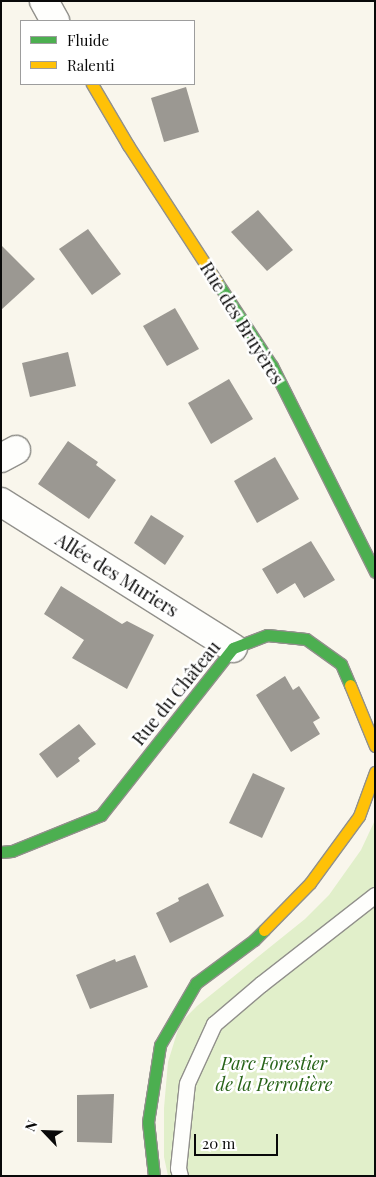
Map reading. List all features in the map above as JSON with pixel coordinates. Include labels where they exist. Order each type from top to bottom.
[{"type":"street","points":[[44,1],[54,20]]},
{"type":"street","name":"Rue des Bruyères","points":[[93,85],[128,145],[272,366],[375,572]]},
{"type":"street","name":"Allée des Muriers","points":[[1,502],[233,648]]},
{"type":"street","name":"Rue du Château","points":[[1,852],[12,851],[101,815],[233,648],[267,634],[306,639],[341,664],[375,746]]},
{"type":"street","points":[[154,1176],[148,1122],[160,1045],[196,984],[254,940],[310,883],[359,816],[369,806],[375,772]]},
{"type":"lane","points":[[180,1176],[178,1168],[187,1082],[214,1024],[261,984],[375,895]]},
{"type":"green space","name":"Parc Forestier de la Perrotière","points":[[375,820],[375,1176],[168,1176],[164,1157],[164,1108],[168,1062],[180,1023],[197,1006],[305,919],[329,895],[361,850]]},
{"type":"building","points":[[186,87],[199,132],[164,142],[151,98]]},
{"type":"building","points":[[258,210],[293,250],[267,271],[231,232]]},
{"type":"building","points":[[88,229],[121,274],[92,295],[59,249]]},
{"type":"building","points":[[1,245],[35,279],[1,310]]},
{"type":"building","points":[[175,308],[199,349],[167,366],[143,326]]},
{"type":"building","points":[[68,352],[76,386],[30,397],[22,363]]},
{"type":"building","points":[[229,379],[253,419],[211,444],[188,403]]},
{"type":"building","points":[[68,441],[98,462],[96,465],[116,480],[89,519],[38,484]]},
{"type":"building","points":[[275,457],[299,499],[257,523],[234,481]]},
{"type":"building","points":[[151,515],[184,536],[165,565],[134,543]]},
{"type":"building","points":[[311,541],[335,580],[304,598],[295,583],[277,594],[262,569]]},
{"type":"building","points":[[61,586],[122,624],[127,621],[154,635],[127,689],[72,658],[84,640],[44,614]]},
{"type":"building","points":[[285,676],[293,690],[299,686],[320,718],[313,722],[320,734],[291,752],[256,695]]},
{"type":"building","points":[[79,724],[96,744],[78,758],[80,761],[57,778],[39,754]]},
{"type":"building","points":[[253,773],[285,788],[262,838],[229,823]]},
{"type":"building","points":[[208,883],[224,916],[170,943],[156,913],[179,901],[178,898]]},
{"type":"building","points":[[135,955],[148,987],[90,1009],[76,975],[115,959],[116,962]]},
{"type":"building","points":[[114,1094],[112,1143],[77,1142],[77,1095]]},
{"type":"traffic: fast","points":[[217,282],[272,366],[375,572]]},
{"type":"traffic: fast","points":[[1,852],[12,851],[101,815],[233,648],[267,635],[306,639],[341,664],[350,685]]},
{"type":"traffic: fast","points":[[154,1176],[148,1122],[160,1045],[196,983],[254,940],[264,930]]},
{"type":"traffic: slow","points":[[93,85],[128,145],[217,282]]},
{"type":"traffic: slow","points":[[350,685],[375,746]]},
{"type":"traffic: slow","points":[[264,930],[310,883],[359,816],[375,772]]}]
